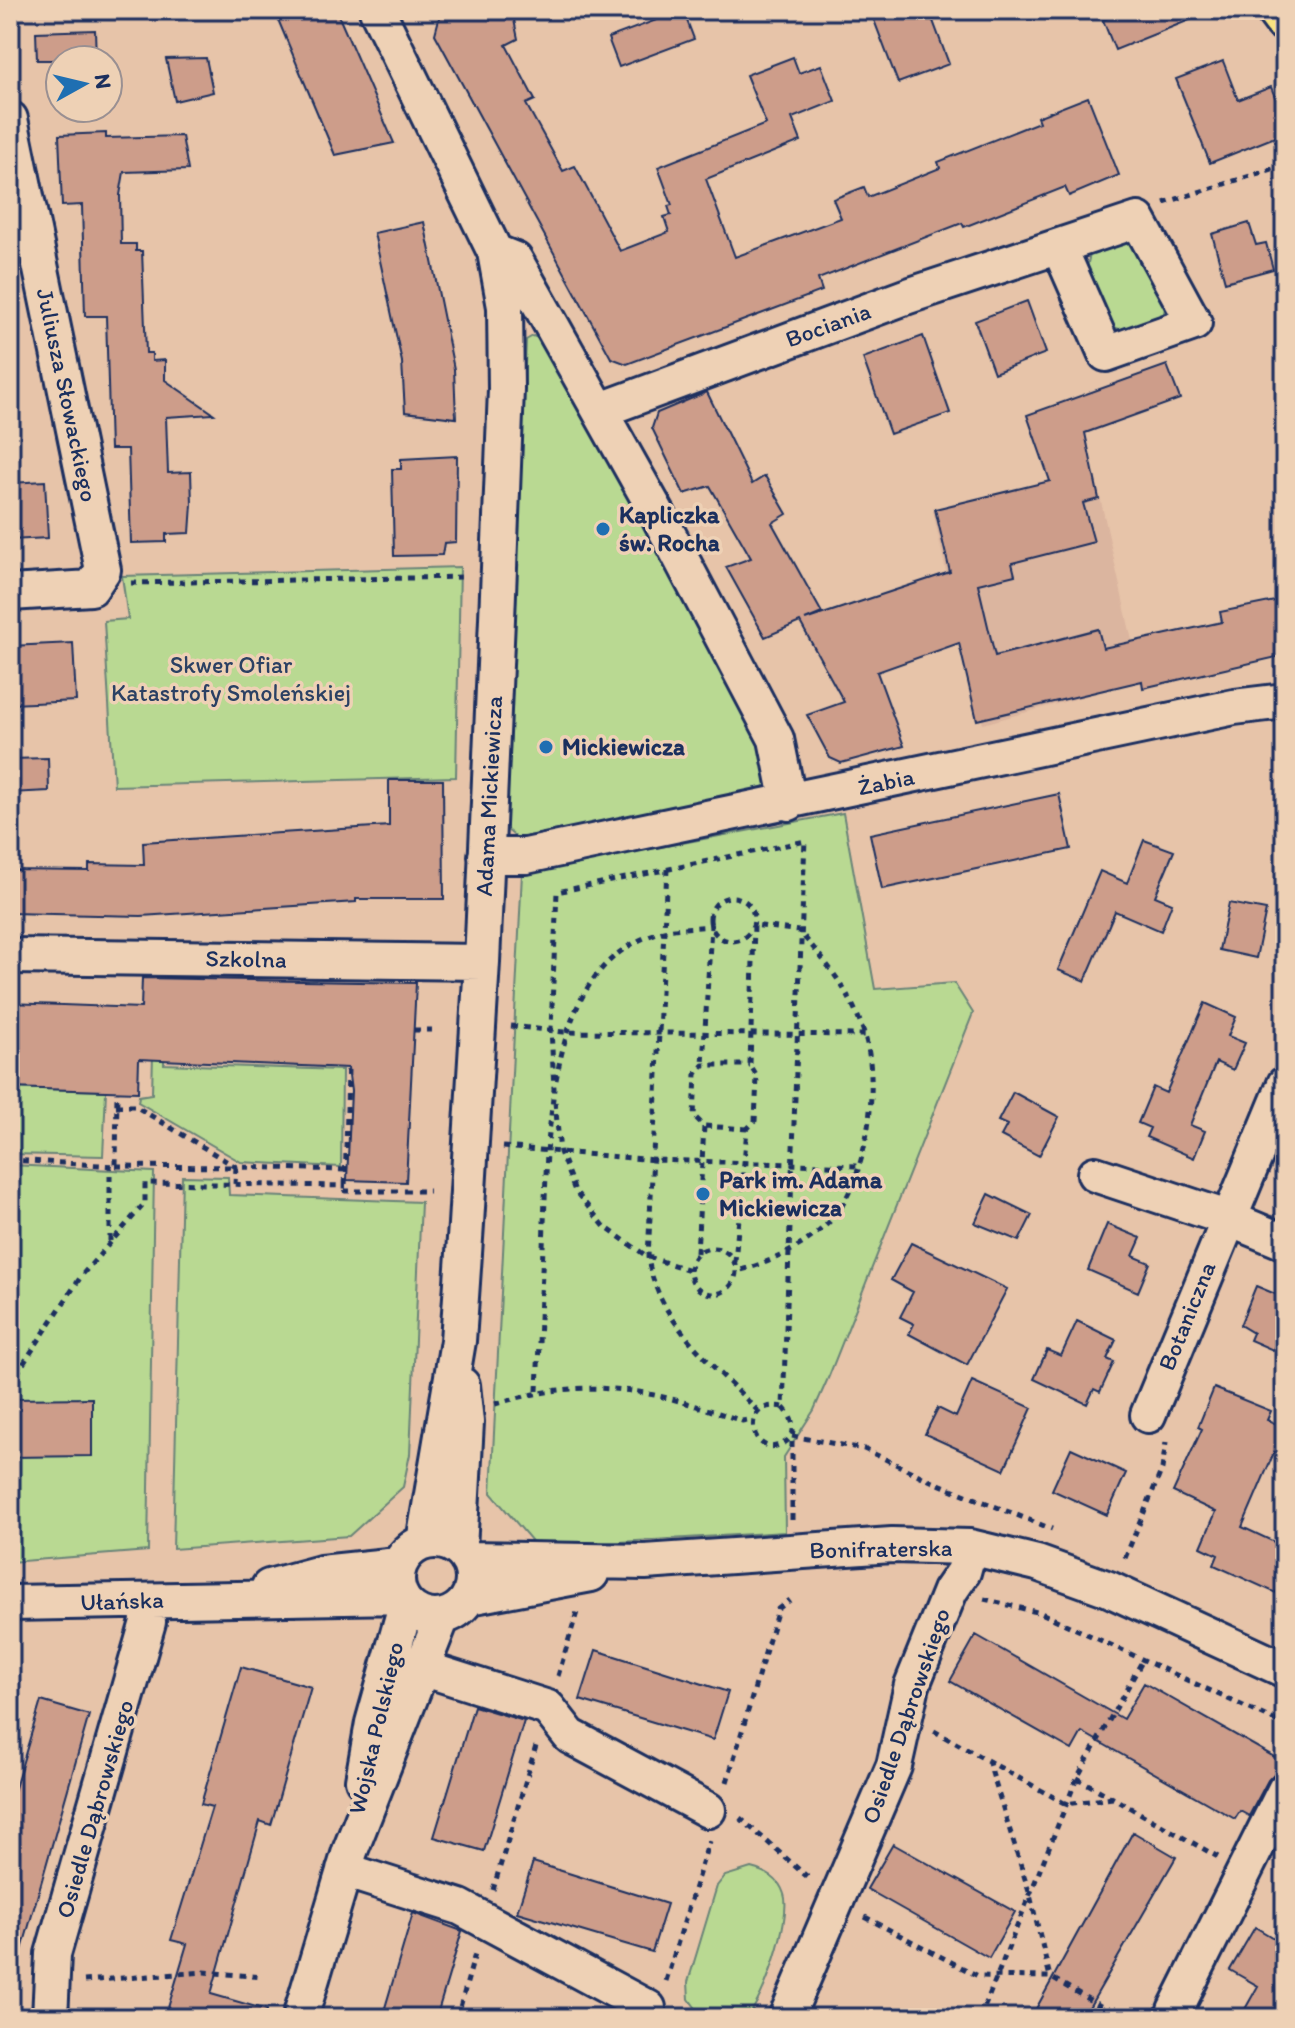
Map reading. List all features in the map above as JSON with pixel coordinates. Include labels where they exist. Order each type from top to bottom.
[{"type":"main road","points":[[1279,10],[1285,18]]},
{"type":"street","name":"Adama Mickiewicza","points":[[377,10],[495,252],[505,307],[506,389],[482,962],[458,1341],[424,1542]]},
{"type":"street","name":"Juliusza Słowackiego","points":[[10,119],[17,192],[103,570],[109,581]]},
{"type":"street","points":[[1059,247],[1106,354],[1194,323],[1138,220]]},
{"type":"street","name":"Bociania","points":[[601,410],[908,296],[1138,220]]},
{"type":"street","name":"Adama Mickiewicza","points":[[495,252],[515,260],[601,410],[776,739],[794,802]]},
{"type":"street","points":[[10,593],[77,591],[109,581]]},
{"type":"street","name":"Żabia","points":[[486,856],[526,856],[1234,707],[1285,701]]},
{"type":"street","name":"Szkolna","points":[[10,956],[482,962]]},
{"type":"street","name":"Botaniczna","points":[[1148,1415],[1285,1084]]},
{"type":"street","points":[[1095,1174],[1227,1218],[1285,1242]]},
{"type":"street","name":"Adama Mickiewicza","points":[[458,1341],[466,1422],[463,1554]]},
{"type":"street","points":[[436,1540],[463,1554],[473,1584],[469,1597],[458,1610],[442,1617],[416,1613],[401,1589],[404,1554],[424,1542],[436,1540]]},
{"type":"street","name":"Bonifraterska","points":[[463,1554],[645,1562],[892,1545],[970,1547],[1037,1563],[1109,1589],[1285,1670]]},
{"type":"street","name":"Osiedle Dąbrowskiego","points":[[786,2018],[894,1766],[905,1715],[927,1645],[963,1572],[970,1547]]},
{"type":"street","name":"Bonifraterska","points":[[469,1597],[645,1562]]},
{"type":"street","name":"Ułańska","points":[[10,1603],[233,1596],[306,1600],[401,1589]]},
{"type":"street","name":"Wojska Polskiego","points":[[347,1861],[401,1589]]},
{"type":"street","name":"Osiedle Dąbrowskiego","points":[[50,2018],[53,1954],[148,1622],[147,1601]]},
{"type":"street","name":"Wojska Polskiego","points":[[300,2018],[347,1861],[442,1617]]},
{"type":"street","points":[[422,1668],[548,1708],[570,1736],[720,1811]]},
{"type":"street","points":[[1174,2018],[1175,2010],[1285,1790]]},
{"type":"street","points":[[347,1861],[460,1907],[648,2008]]},
{"type":"path","points":[[1138,220],[1151,207],[1285,165]]},
{"type":"path","points":[[109,581],[469,576]]},
{"type":"path","points":[[783,1407],[794,1164],[799,931],[806,841],[794,802]]},
{"type":"path","points":[[690,1270],[648,1257],[605,1227],[575,1191],[560,1152],[551,1028],[557,892],[806,841]]},
{"type":"path","points":[[667,869],[648,1257],[652,1282],[670,1318],[758,1411]]},
{"type":"path","points":[[704,1126],[697,1254],[690,1270],[696,1287],[712,1294],[729,1288],[736,1271],[747,1129],[755,1121],[757,1077],[750,1065],[754,925],[750,905],[732,896],[714,906],[703,1065],[696,1074],[694,1116],[704,1126],[747,1129]]},
{"type":"path","points":[[736,1271],[789,1252],[832,1219],[860,1166],[872,1097],[865,1035],[838,976],[799,931],[754,925]]},
{"type":"path","points":[[711,926],[715,934],[733,942],[750,934],[754,925]]},
{"type":"path","points":[[537,1391],[547,1151],[564,1032],[580,998],[606,961],[662,931],[711,926]]},
{"type":"path","points":[[506,1026],[551,1028],[564,1032],[796,1037],[865,1035]]},
{"type":"path","points":[[414,1030],[437,1030]]},
{"type":"path","points":[[703,1065],[750,1065]]},
{"type":"path","points":[[348,1070],[345,1191],[429,1191]]},
{"type":"path","points":[[110,1242],[117,1091]]},
{"type":"path","points":[[116,1106],[135,1106],[236,1167]]},
{"type":"path","points":[[502,1147],[654,1160],[860,1166]]},
{"type":"path","points":[[10,1160],[113,1166],[346,1170]]},
{"type":"path","points":[[235,1184],[236,1167]]},
{"type":"path","points":[[10,1384],[82,1275],[145,1203],[145,1183],[346,1186]]},
{"type":"path","points":[[697,1254],[705,1249],[722,1249],[735,1262]]},
{"type":"path","points":[[490,1406],[537,1391],[614,1388],[672,1396],[742,1421],[753,1419]]},
{"type":"path","points":[[771,1405],[783,1407],[791,1415],[794,1427],[790,1438],[781,1445],[770,1447],[759,1442],[753,1431],[753,1419],[760,1410],[771,1405]]},
{"type":"path","points":[[1113,1554],[1127,1559],[1162,1469],[1166,1443],[1159,1423],[1148,1415]]},
{"type":"path","points":[[792,1525],[792,1436],[864,1449],[931,1481],[1057,1531]]},
{"type":"path","points":[[981,1598],[1041,1613],[1285,1725]]},
{"type":"path","points":[[457,2018],[577,1612]]},
{"type":"path","points":[[980,2018],[1077,1778],[1144,1658]]},
{"type":"path","points":[[905,1715],[1066,1804],[1113,1798]]},
{"type":"path","points":[[987,1759],[1030,1895],[1050,1977]]},
{"type":"path","points":[[1077,1778],[1222,1859]]},
{"type":"path","points":[[720,1811],[835,1902],[978,1976],[1050,1977],[1121,2018]]},
{"type":"path","points":[[53,1983],[204,1972],[263,1977]]},
{"type":"shaded area","points":[[1094,470],[1141,681],[983,724],[966,664],[933,511]]},
{"type":"green space","points":[[1127,241],[1135,245],[1166,304],[1163,317],[1129,332],[1110,326],[1085,276],[1090,254]]},
{"type":"green space","points":[[533,336],[543,340],[729,676],[774,772],[767,794],[517,838],[506,829],[526,340]]},
{"type":"green space","name":"Skwer Ofiar Katastrofy Smoleńskiej","points":[[460,567],[456,777],[114,786],[104,621],[128,619],[122,576]]},
{"type":"green space","name":"Park im. Adama Mickiewicza","points":[[843,813],[875,989],[954,983],[973,1013],[829,1376],[814,1410],[784,1457],[785,1532],[537,1547],[491,1493],[522,873]]},
{"type":"green space","points":[[153,1054],[164,1055],[164,1064],[342,1070],[341,1167],[241,1162],[138,1102],[139,1096],[152,1094]]},
{"type":"green space","points":[[10,1088],[106,1091],[103,1156],[10,1154]]},
{"type":"green space","points":[[10,1165],[154,1172],[148,1551],[10,1562]]},
{"type":"green space","points":[[182,1176],[228,1177],[229,1195],[421,1202],[410,1454],[403,1487],[349,1536],[173,1549]]},
{"type":"green space","points":[[751,1868],[771,1876],[784,1894],[784,1920],[775,1957],[761,1994],[747,2017],[703,2018],[689,1999],[688,1982],[717,1886],[725,1876]]},
{"type":"building","points":[[274,10],[336,10],[394,143],[335,155]]},
{"type":"building","points":[[454,10],[512,10],[518,39],[506,45],[535,100],[526,104],[563,171],[575,166],[620,251],[669,232],[664,217],[671,215],[668,206],[672,205],[658,167],[766,124],[746,75],[793,57],[799,73],[821,65],[835,101],[792,118],[801,141],[706,179],[735,257],[841,218],[833,199],[864,187],[868,197],[940,168],[938,162],[1039,122],[1037,117],[1088,97],[1119,175],[1069,196],[1065,187],[964,227],[962,223],[818,279],[822,291],[627,364],[611,358],[435,34],[440,15]]},
{"type":"building","points":[[683,10],[694,39],[619,67],[608,38]]},
{"type":"building","points":[[901,10],[929,10],[949,64],[898,83],[874,20]]},
{"type":"building","points":[[1128,10],[1212,11],[1115,50],[1103,20]]},
{"type":"building","points":[[95,30],[95,44],[44,44],[44,60],[37,60],[36,32]]},
{"type":"building","points":[[206,58],[213,92],[175,101],[166,59]]},
{"type":"building","points":[[1223,61],[1238,100],[1271,87],[1285,122],[1285,133],[1210,163],[1176,79]]},
{"type":"building","points":[[106,133],[106,138],[182,136],[188,170],[124,172],[120,195],[121,244],[136,244],[136,251],[142,251],[146,353],[152,353],[152,361],[165,360],[165,380],[214,414],[166,417],[168,473],[191,472],[192,504],[190,533],[166,534],[166,542],[131,543],[128,449],[110,449],[106,316],[85,316],[82,205],[62,206],[59,135]]},
{"type":"building","points":[[424,222],[454,369],[456,418],[405,412],[402,362],[374,233]]},
{"type":"building","points":[[1249,223],[1256,245],[1266,243],[1273,269],[1225,282],[1212,234]]},
{"type":"building","points":[[1027,301],[1046,353],[994,373],[975,321]]},
{"type":"building","points":[[923,336],[950,413],[890,434],[863,358]]},
{"type":"building","points":[[1167,365],[1180,399],[1085,433],[1099,499],[1083,503],[1094,542],[1012,563],[1015,575],[978,584],[995,656],[1098,629],[1103,648],[1222,622],[1220,612],[1285,599],[1285,655],[1143,688],[1142,681],[977,720],[959,643],[877,672],[904,746],[841,763],[830,758],[807,715],[844,702],[800,622],[765,637],[726,567],[751,558],[710,486],[684,494],[652,428],[657,413],[707,392],[752,484],[765,476],[787,514],[772,523],[822,613],[805,620],[950,572],[935,509],[1050,481],[1027,415]]},
{"type":"building","points":[[457,456],[456,542],[444,543],[442,555],[394,556],[392,469],[401,469],[401,459]]},
{"type":"building","points":[[45,481],[48,538],[10,540],[10,483]]},
{"type":"building","points":[[73,643],[76,701],[12,704],[10,646]]},
{"type":"building","points":[[48,758],[49,791],[10,793],[10,759]]},
{"type":"building","points":[[389,780],[443,780],[444,899],[356,899],[356,902],[141,916],[10,913],[10,870],[89,871],[89,864],[144,865],[143,842],[389,826]]},
{"type":"building","points":[[1059,794],[1071,849],[882,889],[870,834]]},
{"type":"building","points":[[1144,840],[1174,851],[1155,896],[1172,903],[1161,931],[1115,911],[1085,981],[1058,970],[1100,871],[1127,883]]},
{"type":"building","points":[[1229,903],[1266,910],[1256,958],[1219,950]]},
{"type":"building","points":[[142,978],[416,983],[406,1182],[347,1180],[351,1091],[348,1068],[139,1059],[138,1092],[10,1088],[10,1003],[141,1008]]},
{"type":"building","points":[[1205,1003],[1236,1017],[1228,1036],[1245,1043],[1233,1070],[1216,1062],[1190,1125],[1205,1131],[1194,1158],[1146,1137],[1150,1128],[1138,1123],[1153,1087],[1166,1093]]},
{"type":"building","points":[[1013,1092],[1059,1117],[1039,1156],[1001,1136],[1007,1125],[998,1121]]},
{"type":"building","points":[[989,1194],[1032,1215],[1019,1241],[975,1223]]},
{"type":"building","points":[[1107,1224],[1141,1238],[1133,1256],[1150,1263],[1138,1292],[1088,1270]]},
{"type":"building","points":[[911,1243],[1007,1289],[967,1365],[909,1334],[914,1324],[900,1317],[913,1292],[891,1280]]},
{"type":"building","points":[[1256,1286],[1285,1298],[1285,1345],[1277,1342],[1273,1350],[1250,1340],[1253,1333],[1240,1325]]},
{"type":"building","points":[[1077,1321],[1116,1340],[1107,1359],[1114,1362],[1100,1392],[1094,1389],[1087,1404],[1034,1379],[1047,1350],[1061,1356]]},
{"type":"building","points":[[972,1381],[1032,1408],[1004,1470],[925,1434],[938,1408],[956,1417]]},
{"type":"building","points":[[1214,1388],[1271,1411],[1267,1420],[1285,1427],[1242,1527],[1285,1547],[1285,1591],[1278,1588],[1276,1593],[1214,1565],[1218,1555],[1201,1547],[1216,1512],[1173,1492],[1202,1429],[1198,1427]]},
{"type":"building","points":[[92,1398],[92,1456],[10,1457],[10,1399]]},
{"type":"building","points":[[1071,1448],[1126,1473],[1107,1515],[1052,1490]]},
{"type":"building","points":[[976,1635],[1123,1719],[1144,1683],[1285,1763],[1285,1770],[1275,1773],[1268,1780],[1249,1816],[1240,1811],[1235,1819],[1082,1732],[1072,1750],[950,1681]]},
{"type":"building","points":[[596,1650],[728,1692],[713,1740],[580,1700]]},
{"type":"building","points":[[241,1667],[311,1687],[271,1825],[260,1821],[211,1994],[267,2010],[266,2018],[165,2018],[187,1944],[171,1940],[212,1807],[201,1804]]},
{"type":"building","points":[[41,1701],[89,1715],[18,1964],[10,1963],[10,1805]]},
{"type":"building","points":[[474,1706],[524,1721],[484,1851],[434,1837]]},
{"type":"building","points":[[1133,1832],[1176,1857],[1083,2018],[1031,2018]]},
{"type":"building","points":[[893,1844],[1015,1912],[989,1958],[867,1889]]},
{"type":"building","points":[[533,1862],[667,1904],[652,1952],[517,1912]]},
{"type":"building","points":[[413,1913],[462,1931],[436,2018],[382,2018]]},
{"type":"building","points":[[1255,1927],[1282,1943],[1285,1938],[1285,2018],[1240,2018],[1258,1986],[1230,1970]]},
{"type":"place","name":"Kapliczka św. Rocha","points":[[603,529]]},
{"type":"place","name":"Mickiewicza","points":[[546,747]]},
{"type":"place","name":"Park im. Adama Mickiewicza","points":[[703,1194]]}]
